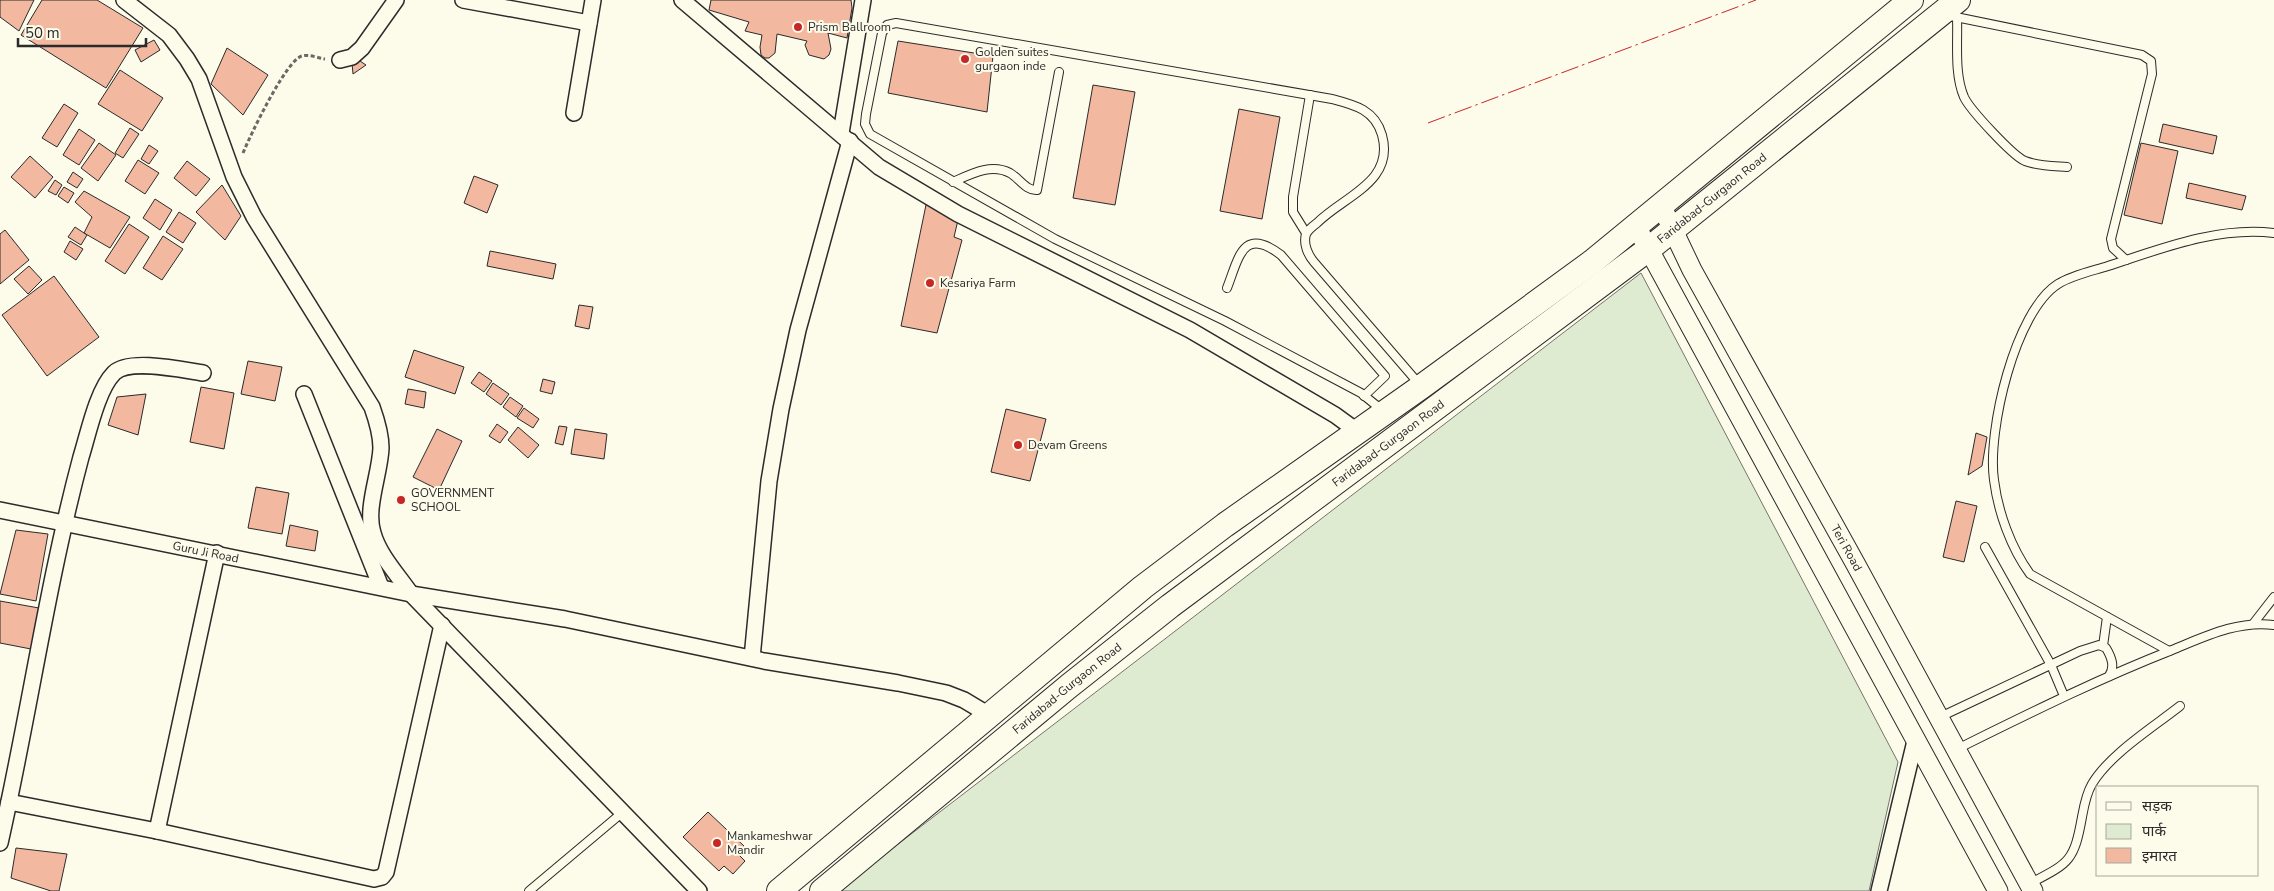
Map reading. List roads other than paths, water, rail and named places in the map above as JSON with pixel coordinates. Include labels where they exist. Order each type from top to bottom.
[{"type":"main road","name":"Faridabad-Gurgaon Road","points":[[779,891],[1143,588],[1225,525],[1384,411],[1422,387],[1539,302],[1636,226],[1911,0]]},
{"type":"main road","name":"Faridabad-Gurgaon Road","points":[[822,891],[1069,686],[1170,606],[1650,248],[1952,10]]},
{"type":"street","points":[[124,0],[169,36],[187,59],[199,79],[234,177],[254,217],[372,407],[380,430],[381,449],[372,510],[372,531],[378,547],[412,594],[699,891]]},
{"type":"street","points":[[340,60],[352,57],[362,48],[396,0]]},
{"type":"street","points":[[464,0],[589,22]]},
{"type":"street","points":[[574,113],[593,0]]},
{"type":"street","points":[[682,0],[879,167],[958,214],[1190,330],[1357,431]]},
{"type":"street","points":[[752,658],[769,481],[781,409],[798,330],[845,137],[863,0]]},
{"type":"street","name":"Teri Road","points":[[1661,205],[1672,230],[2031,887]]},
{"type":"street","points":[[1636,226],[1650,248],[1998,891]]},
{"type":"street","points":[[0,843],[65,524],[91,421],[107,384],[114,373],[123,367],[137,366],[203,372]]},
{"type":"street","points":[[304,394],[381,587]]},
{"type":"street","name":"Guru Ji Road","points":[[0,510],[412,594],[565,619],[752,658],[946,693],[964,700],[989,715]]},
{"type":"street","points":[[157,832],[217,553]]},
{"type":"street","points":[[9,802],[374,879],[382,877],[386,872],[442,625]]},
{"type":"street","points":[[1879,891],[1916,741]]},
{"type":"lane","points":[[2067,167],[2035,164],[2022,160],[1972,110],[1964,98],[1960,79],[1952,10],[2142,54],[2151,61],[2152,74],[2111,239],[2113,248],[2126,260]]},
{"type":"lane","points":[[1306,233],[1322,218],[1373,180],[1380,170],[1384,142],[1379,126],[1372,116],[1357,106],[1310,95],[896,23],[887,25],[882,33],[864,124],[870,134],[1056,239],[1225,321],[1364,396],[1384,411]]},
{"type":"lane","points":[[953,182],[988,169],[1000,169],[1011,173],[1029,188],[1037,190],[1059,72]]},
{"type":"lane","points":[[1310,95],[1293,197],[1293,212],[1306,233],[1305,246],[1310,259],[1422,387]]},
{"type":"lane","points":[[2169,651],[2030,574],[2022,563],[1998,506],[1994,478],[1994,446],[2001,399],[2023,327],[2039,302],[2058,284],[2172,245],[2233,233],[2274,233]]},
{"type":"lane","points":[[1227,288],[1242,250],[1249,243],[1259,242],[1270,246],[1281,255],[1385,376],[1364,396]]},
{"type":"lane","points":[[1985,547],[2051,665],[2064,696]]},
{"type":"lane","points":[[2253,624],[2274,597]]},
{"type":"lane","points":[[2107,617],[2103,646],[2112,664],[2112,671],[2109,676]]},
{"type":"lane","points":[[1956,750],[2064,696],[2169,651],[2223,630],[2253,624],[2274,625]]},
{"type":"lane","points":[[1939,718],[2080,651],[2099,645],[2103,646]]},
{"type":"lane","points":[[2031,887],[2062,867],[2072,856],[2078,842],[2087,795],[2103,769],[2180,706]]},
{"type":"lane","points":[[529,891],[623,812]]},
{"type":"place","name":"Prism Ballroom","points":[[798,27]]},
{"type":"place","name":"Golden suites gurgaon inde","points":[[965,59]]},
{"type":"place","name":"Kesariya Farm","points":[[930,283]]},
{"type":"place","name":"Devam Greens","points":[[1018,445]]},
{"type":"place","name":"GOVERNMENT SCHOOL","points":[[401,500]]},
{"type":"place","name":"Mankameshwar Mandir","points":[[717,843]]}]
